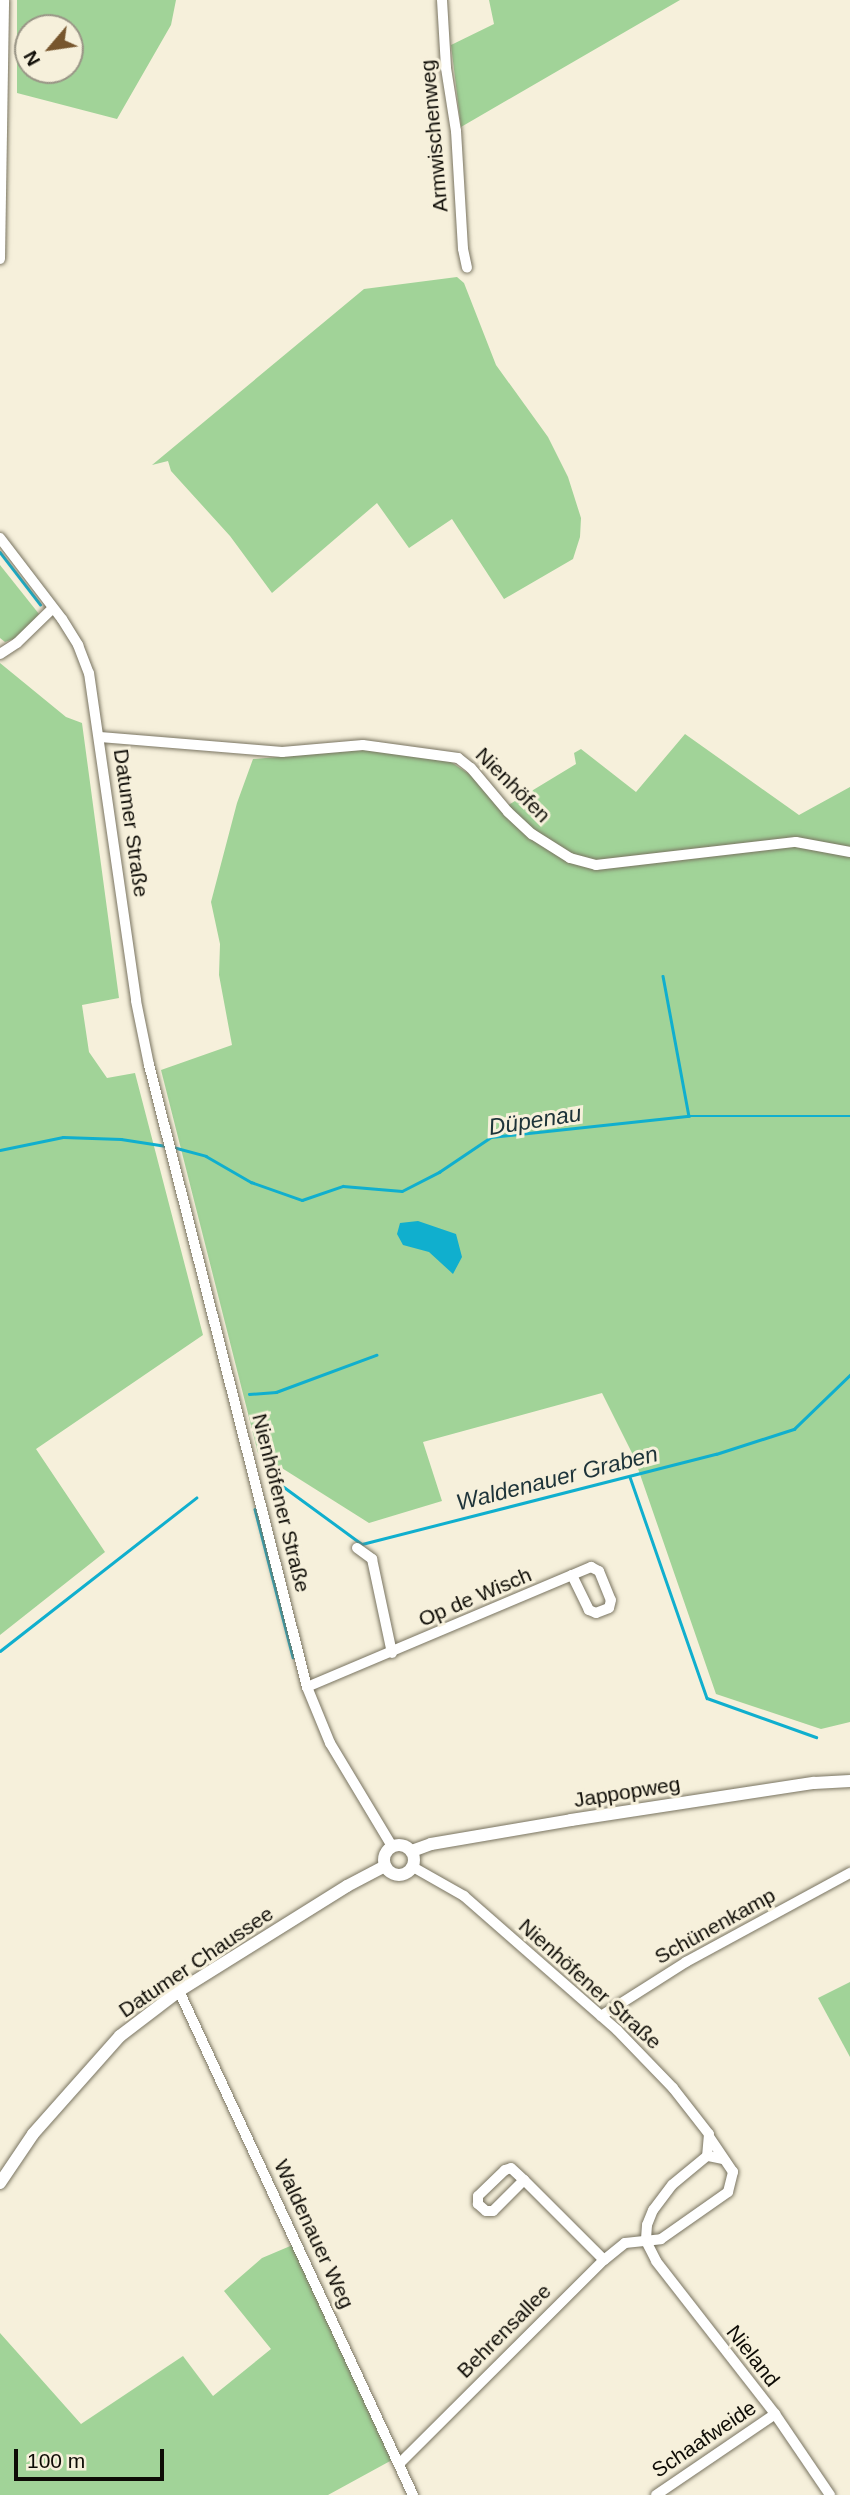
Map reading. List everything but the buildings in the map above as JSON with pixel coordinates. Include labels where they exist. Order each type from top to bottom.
[{"type":"street","points":[[0,259],[5,108],[4,0]]},
{"type":"street","name":"Armwischenweg","points":[[442,0],[446,68],[456,131],[463,249],[467,268]]},
{"type":"street","name":"Datumer Straße","points":[[0,538],[78,645],[89,673],[136,1000],[171,1154]]},
{"type":"street","points":[[0,654],[17,643],[53,608]]},
{"type":"street","name":"Nienhöfen","points":[[100,737],[282,752],[363,745],[450,756],[471,768],[508,812],[532,834],[570,858],[596,866],[796,842],[850,852]]},
{"type":"street","name":"Nienhöfener Straße","points":[[171,1154],[307,1687],[330,1742],[392,1846]]},
{"type":"street","name":"Op de Wisch","points":[[357,1548],[372,1559],[393,1653]]},
{"type":"street","name":"Op de Wisch","points":[[307,1687],[393,1653],[572,1575],[591,1567],[599,1571],[611,1600],[608,1608],[596,1613],[589,1610],[572,1575]]},
{"type":"street","name":"Jappopweg","points":[[412,1852],[431,1844],[572,1820],[788,1786],[850,1781]]},
{"type":"street","points":[[403,1845],[412,1852],[412,1867],[407,1873],[390,1873],[385,1866],[386,1851],[392,1846],[403,1845]]},
{"type":"street","name":"Datumer Chaussee","points":[[0,2183],[33,2134],[107,2049],[179,1991],[330,1896],[385,1866]]},
{"type":"street","name":"Nienhöfener Straße","points":[[412,1867],[464,1896],[601,2016],[673,2088],[723,2159]]},
{"type":"street","name":"Schünenkamp","points":[[601,2016],[686,1962],[850,1873]]},
{"type":"street","name":"Waldenauer Weg","points":[[179,1991],[413,2495]]},
{"type":"street","points":[[646,2241],[647,2225],[661,2197],[680,2176],[707,2156],[710,2138]]},
{"type":"street","points":[[707,2156],[723,2159]]},
{"type":"street","name":"Behrensallee","points":[[399,2464],[604,2260],[625,2243],[661,2239],[728,2192],[733,2172],[723,2159]]},
{"type":"street","points":[[524,2180],[493,2211],[486,2211],[478,2204],[478,2196],[505,2170],[511,2168],[524,2180],[604,2260]]},
{"type":"street","name":"Nieland","points":[[646,2241],[656,2261],[775,2414],[830,2495]]},
{"type":"street","name":"Schaafweide","points":[[656,2495],[775,2414]]},
{"type":"green space","points":[[17,0],[176,0],[171,25],[117,119],[17,93],[17,84],[84,84],[84,14],[17,14]]},
{"type":"green space","points":[[489,0],[680,0],[461,127],[451,45],[494,24]]},
{"type":"green space","points":[[457,277],[464,283],[496,365],[548,437],[568,477],[581,518],[580,537],[573,559],[504,599],[452,519],[409,548],[377,503],[272,593],[230,536],[171,471],[168,461],[152,465],[364,289]]},
{"type":"green space","points":[[0,565],[39,614],[16,638],[5,642],[0,638]]},
{"type":"green space","points":[[0,663],[66,717],[82,723],[119,998],[82,1005],[89,1052],[107,1078],[135,1073],[203,1335],[36,1449],[105,1552],[0,1635]]},
{"type":"green space","points":[[685,734],[799,815],[850,787],[850,1722],[821,1729],[716,1694],[634,1457],[602,1393],[423,1442],[442,1501],[369,1523],[258,1453],[161,1070],[232,1045],[219,975],[220,944],[211,902],[237,803],[253,759],[364,750],[439,754],[475,778],[505,807],[576,764],[574,753],[581,749],[636,792]]},
{"type":"green space","points":[[850,1982],[850,2057],[818,1998]]},
{"type":"green space","points":[[295,2244],[392,2460],[328,2495],[0,2495],[0,2333],[81,2424],[183,2356],[213,2396],[271,2349],[224,2291],[262,2258]]},
{"type":"water","points":[[418,1221],[456,1234],[462,1257],[453,1274],[429,1252],[403,1245],[397,1234],[400,1223]]},
{"type":"waterway","points":[[0,552],[40,604]]},
{"type":"waterway","points":[[663,976],[689,1116]]},
{"type":"waterway","name":"Düpenau","points":[[173,1147],[206,1156],[251,1182],[302,1200],[343,1186],[402,1191],[439,1172],[491,1137],[689,1116],[850,1116]]},
{"type":"waterway","name":"Düpenau","points":[[0,1150],[63,1137],[121,1139],[167,1146]]},
{"type":"waterway","points":[[249,1394],[276,1392],[376,1355]]},
{"type":"waterway","name":"Waldenauer Graben","points":[[269,1476],[362,1544],[716,1454],[794,1429],[850,1375]]},
{"type":"waterway","points":[[630,1477],[707,1698],[816,1737]]},
{"type":"waterway","name":"Waldenauer Graben","points":[[0,1651],[196,1498]]},
{"type":"waterway","points":[[255,1509],[293,1657]]}]
